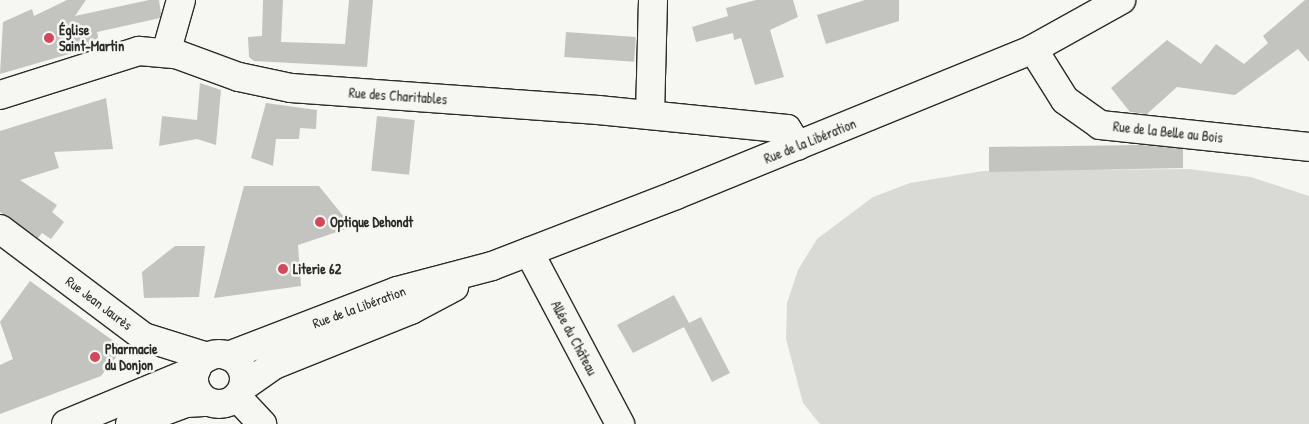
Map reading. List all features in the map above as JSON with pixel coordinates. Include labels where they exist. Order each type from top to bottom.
[{"type":"main road","points":[[166,53],[181,0]]},
{"type":"main road","points":[[650,115],[653,0]]},
{"type":"main road","name":"Rue de la Libération","points":[[66,424],[210,361],[397,291],[492,266],[798,146],[1033,49],[1121,0]]},
{"type":"main road","name":"Rue de la Belle au Bois","points":[[1033,49],[1066,100],[1100,125],[1309,148]]},
{"type":"main road","name":"Rue des Charitables","points":[[0,95],[139,51],[166,53],[290,88],[650,115],[787,129],[798,146]]},
{"type":"main road","name":"Rue Jean Jaurès","points":[[0,229],[144,337],[210,361]]},
{"type":"main road","name":"Allée du Château","points":[[529,252],[620,424]]},
{"type":"main road","name":"Rue de la Libération","points":[[240,392],[274,365],[411,310],[492,266]]},
{"type":"main road","points":[[208,402],[196,388],[210,361],[242,368],[240,392],[262,424]]},
{"type":"main road","points":[[130,424],[186,403],[208,402],[225,404],[240,392]]},
{"type":"shaded area","points":[[1189,169],[1251,177],[1309,196],[1309,424],[820,424],[803,403],[786,339],[787,303],[798,270],[817,239],[873,197],[910,183],[983,171]]},
{"type":"building","name":"Église Saint-Martin","points":[[67,0],[86,0],[75,16],[149,0],[159,0],[161,14],[160,18],[97,32],[100,45],[0,74],[3,22],[32,9],[34,16]]},
{"type":"building","points":[[263,0],[283,0],[281,42],[345,44],[349,0],[373,0],[367,67],[254,61],[249,57],[248,37],[262,36]]},
{"type":"building","points":[[756,0],[793,0],[798,17],[770,30],[784,77],[755,85],[741,38],[734,40],[733,33],[696,42],[692,27],[728,16],[726,8]]},
{"type":"building","points":[[865,0],[899,0],[899,21],[826,44],[817,15]]},
{"type":"building","points":[[1305,0],[1309,0],[1309,62],[1298,49],[1235,95],[1177,87],[1147,114],[1130,112],[1111,88],[1167,40],[1201,64],[1216,44],[1244,64],[1268,43],[1263,36]]},
{"type":"building","points":[[566,32],[636,37],[634,62],[564,57]]},
{"type":"building","points":[[200,83],[221,90],[216,145],[197,139],[159,146],[162,116],[197,120]]},
{"type":"building","points":[[106,98],[113,149],[54,152],[59,168],[20,180],[57,205],[52,212],[64,222],[51,239],[42,233],[38,238],[0,212],[0,131]]},
{"type":"building","points":[[266,103],[317,110],[316,129],[300,128],[299,139],[276,139],[273,166],[251,158]]},
{"type":"building","points":[[377,116],[415,120],[409,175],[371,171]]},
{"type":"building","points":[[1141,145],[1183,149],[1183,168],[989,172],[989,147]]},
{"type":"building","points":[[244,186],[319,186],[352,227],[298,245],[301,286],[214,298]]},
{"type":"building","points":[[175,246],[205,246],[199,297],[144,298],[142,272]]},
{"type":"building","points":[[30,281],[119,345],[120,352],[101,376],[0,414],[0,365],[13,359],[0,322]]},
{"type":"building","points":[[674,295],[689,323],[701,317],[730,373],[712,382],[684,327],[633,353],[617,325]]},
{"type":"place","name":"Église Saint-Martin","points":[[49,38]]},
{"type":"place","name":"Optique Dehondt","points":[[320,222]]},
{"type":"place","name":"Literie 62","points":[[283,269]]},
{"type":"place","name":"Pharmacie du Donjon","points":[[95,357]]}]
